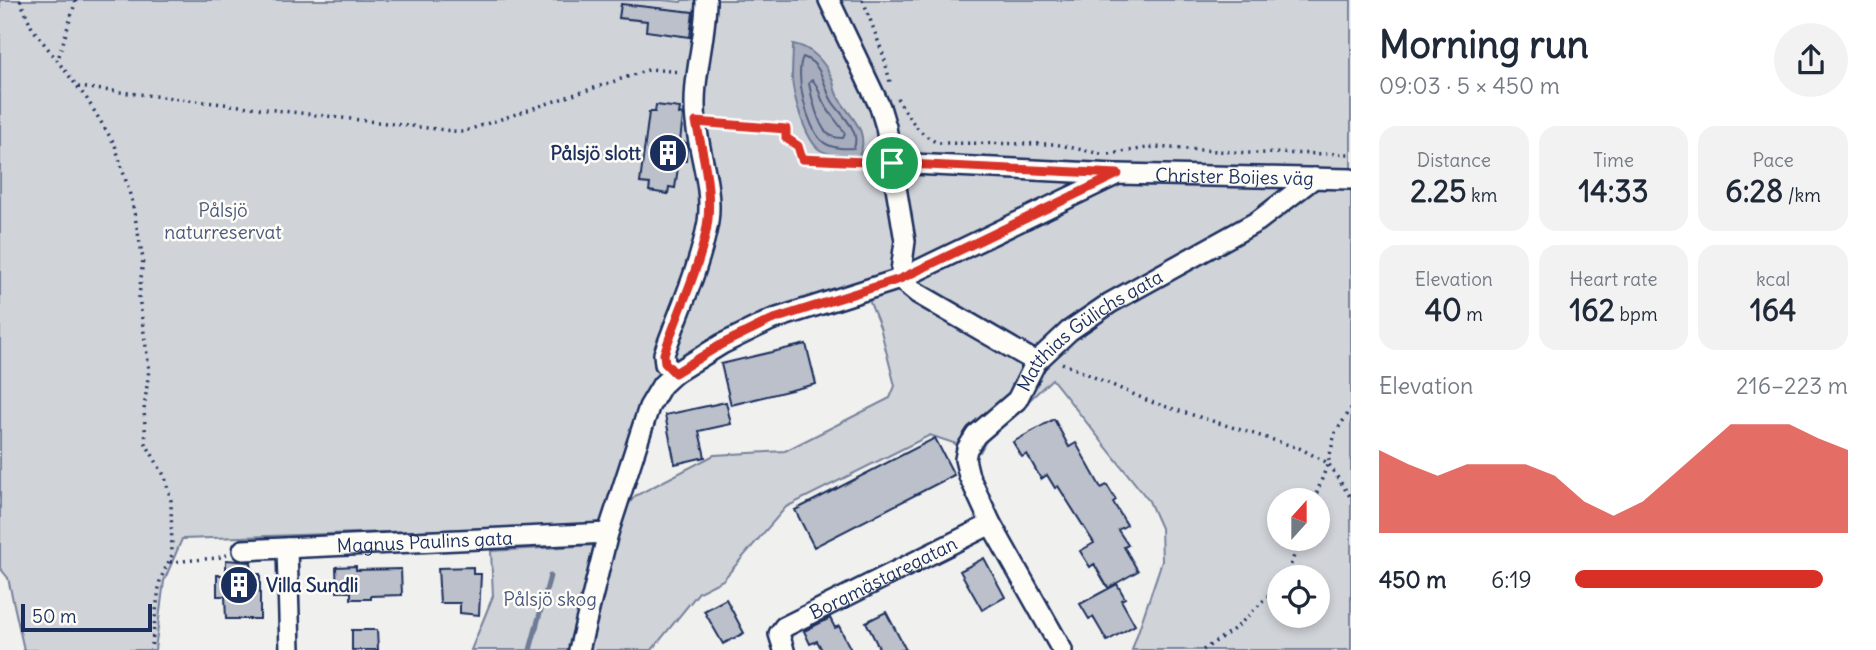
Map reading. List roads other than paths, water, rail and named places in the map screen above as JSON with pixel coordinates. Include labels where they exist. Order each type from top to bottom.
[{"type":"street","points":[[675,373],[665,363],[664,354],[692,278],[708,219],[704,156],[696,122],[696,74],[705,30],[706,0]]},
{"type":"street","points":[[829,0],[880,107],[886,127],[905,241],[900,279]]},
{"type":"street","name":"Christer Boijes väg","points":[[892,163],[1118,174],[1351,179]]},
{"type":"street","name":"Christer Boijes väg","points":[[579,650],[608,533],[649,407],[662,385],[675,373],[722,344],[771,320],[900,279],[1118,174]]},
{"type":"street","name":"Matthias Gülichs gata","points":[[1062,650],[991,524],[969,476],[965,459],[967,449],[976,435],[1017,400],[1040,358],[1069,331],[1110,303],[1258,221],[1314,178]]},
{"type":"street","name":"Matthias Gülichs gata","points":[[900,279],[917,293],[1040,358]]},
{"type":"street","name":"Borgmästaregatan","points":[[782,642],[783,627],[991,524]]},
{"type":"street","name":"Magnus Paulins gata","points":[[243,550],[608,533]]},
{"type":"street","points":[[287,548],[290,650]]},
{"type":"water","points":[[793,44],[812,52],[826,68],[837,95],[861,131],[862,147],[859,156],[824,152],[809,137],[797,106],[793,86]]},
{"type":"waterway","points":[[530,650],[550,576]]},
{"type":"place","name":"Pålsjö slott","points":[[668,153]]},
{"type":"place","name":"Villa Sundli","points":[[239,585]]},
{"type":"park label","name":"Pålsjö naturreservat","points":[[223,221]]},
{"type":"park label","name":"Pålsjö skog","points":[[550,599]]}]
